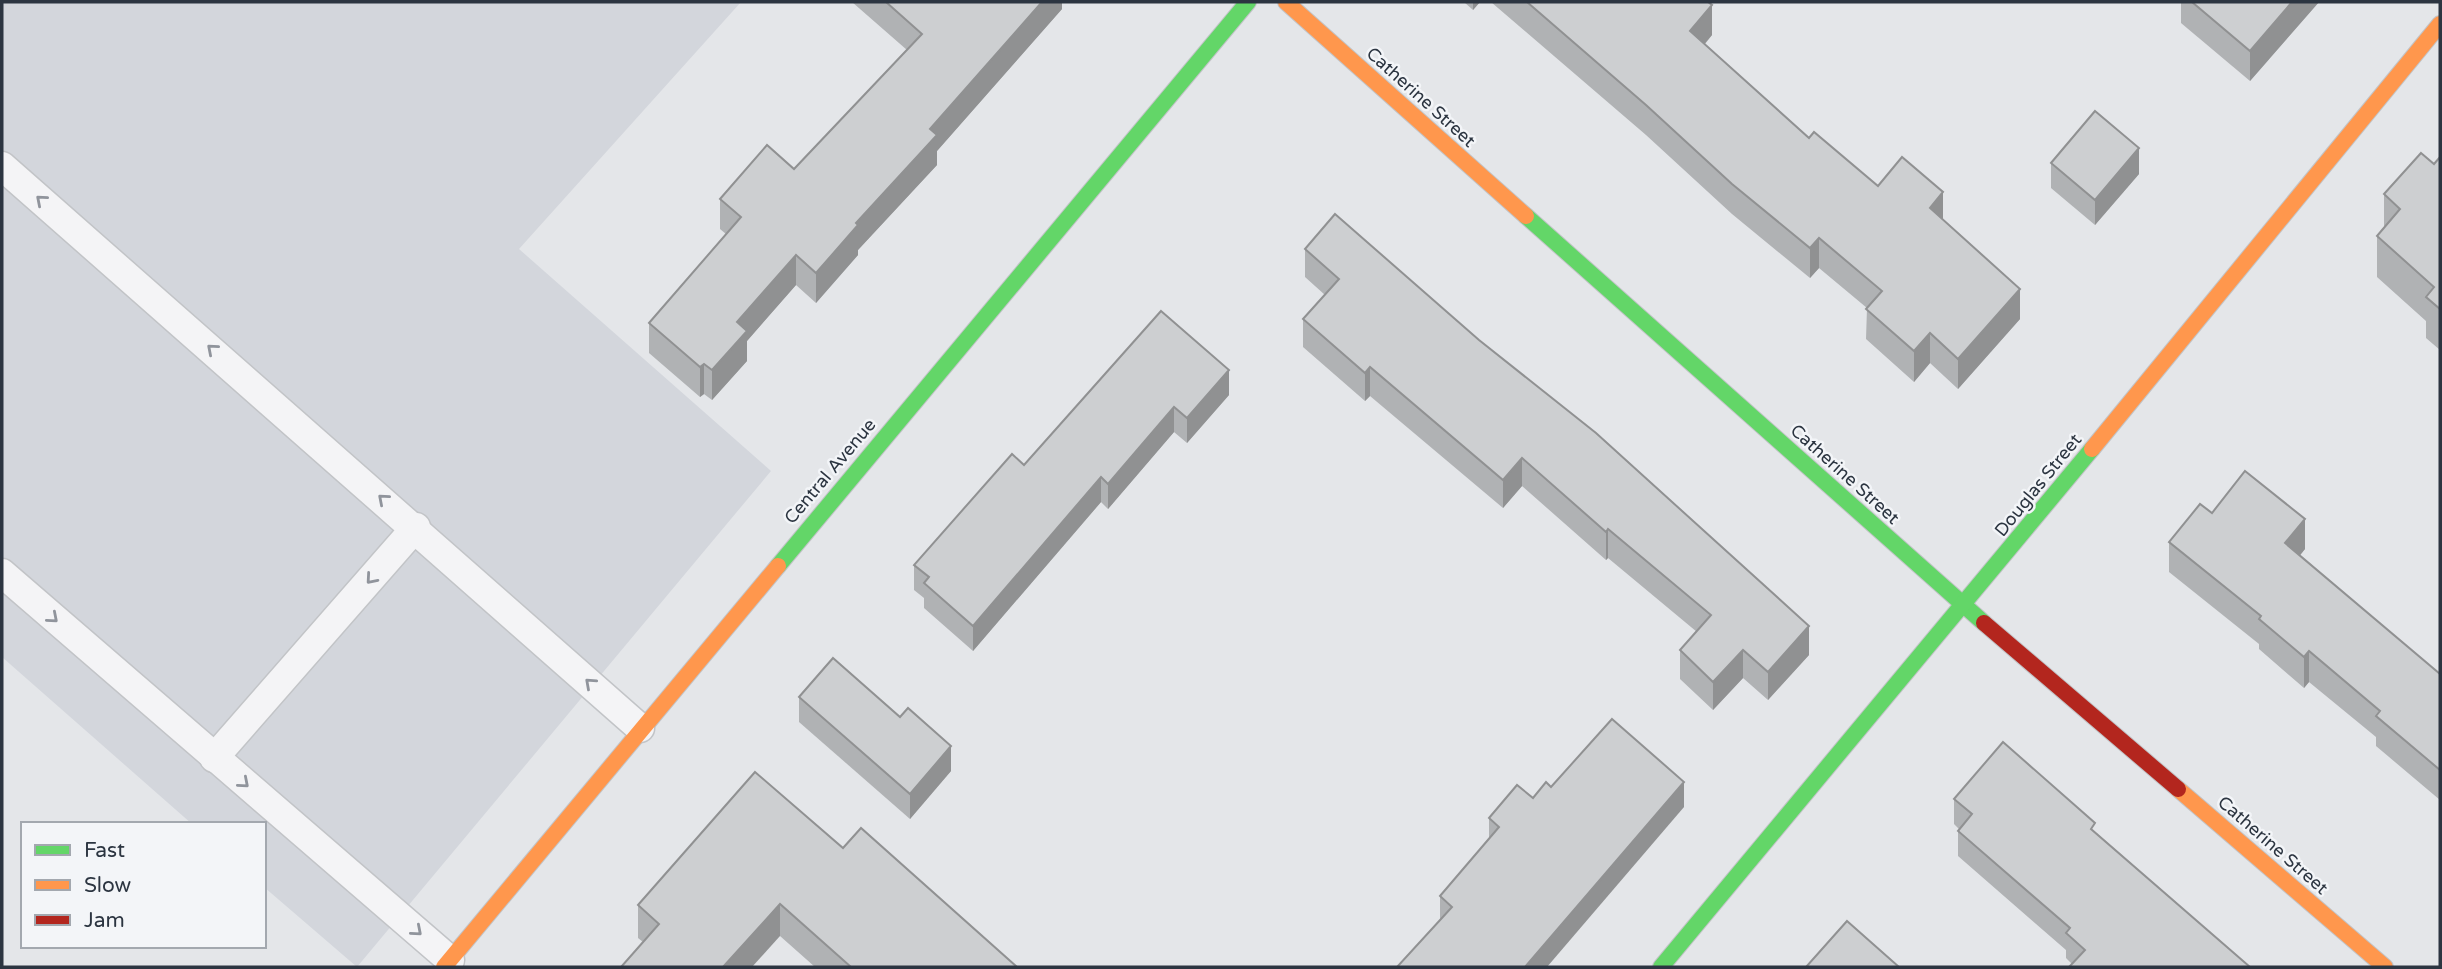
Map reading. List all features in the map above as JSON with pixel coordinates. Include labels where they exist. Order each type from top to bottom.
[{"type":"street","name":"Central Avenue","points":[[447,963],[640,728],[1248,2]]},
{"type":"street","name":"Catherine Street","points":[[1286,2],[1964,606],[2385,967]]},
{"type":"street","name":"Douglas Street","points":[[1661,967],[1964,606],[2440,24]]},
{"type":"lane","points":[[2,166],[416,527],[640,728]]},
{"type":"lane","points":[[214,758],[416,527]]},
{"type":"lane","points":[[2,573],[447,963]]},
{"type":"shaded area","points":[[2,2],[741,2],[519,249],[771,471],[357,967],[266,889],[266,822],[190,822],[2,657]]},
{"type":"building","points":[[886,2],[1042,2],[930,129],[937,135],[856,223],[858,225],[816,273],[796,255],[737,322],[747,331],[712,370],[704,364],[700,367],[649,323],[741,217],[720,199],[767,145],[794,169],[922,34]]},
{"type":"building","points":[[1527,2],[1708,2],[1712,5],[1690,31],[1809,138],[1814,132],[1878,186],[1902,157],[1943,192],[1930,208],[2020,289],[1958,359],[1930,333],[1914,351],[1866,309],[1882,291],[1819,238],[1810,248],[1732,184]]},
{"type":"building","points":[[2192,2],[2292,2],[2250,51]]},
{"type":"building","points":[[2095,111],[2139,148],[2095,200],[2051,163]]},
{"type":"building","points":[[2421,153],[2434,164],[2440,157],[2440,309],[2426,297],[2434,287],[2377,236],[2400,209],[2384,194]]},
{"type":"building","points":[[1335,214],[1479,340],[1596,433],[1809,626],[1768,672],[1743,650],[1713,682],[1680,650],[1711,615],[1608,529],[1606,532],[1522,458],[1503,480],[1370,367],[1365,373],[1303,319],[1339,279],[1305,249]]},
{"type":"building","points":[[1161,311],[1229,370],[1187,418],[1174,407],[1108,484],[1101,477],[973,626],[924,583],[929,577],[914,565],[1012,454],[1024,465]]},
{"type":"building","points":[[2245,471],[2305,519],[2285,543],[2440,674],[2440,770],[2376,716],[2380,711],[2309,651],[2304,657],[2259,619],[2261,616],[2169,542],[2200,504],[2212,513]]},
{"type":"building","points":[[833,658],[900,717],[908,708],[951,746],[910,794],[799,697]]},
{"type":"building","points":[[1612,719],[1684,782],[1525,967],[1397,967],[1452,907],[1440,896],[1499,827],[1489,818],[1517,785],[1533,798],[1546,782],[1551,787]]},
{"type":"building","points":[[2003,742],[2095,823],[2091,829],[2250,967],[2069,967],[2085,950],[2066,933],[2070,928],[1958,831],[1972,814],[1954,799]]},
{"type":"building","points":[[755,772],[843,848],[861,828],[1017,967],[851,967],[780,904],[723,967],[621,967],[659,924],[638,905]]},
{"type":"building","points":[[1847,921],[1899,967],[1806,967]]},
{"type":"traffic: fast","points":[[778,566],[1248,2]]},
{"type":"traffic: fast","points":[[1526,216],[1984,623]]},
{"type":"traffic: fast","points":[[1661,967],[2092,449]]},
{"type":"traffic: slow","points":[[1286,2],[1526,216]]},
{"type":"traffic: slow","points":[[2092,449],[2440,24]]},
{"type":"traffic: slow","points":[[444,967],[778,566]]},
{"type":"traffic: slow","points":[[2178,789],[2385,967]]},
{"type":"traffic: jam","points":[[1984,623],[2178,789]]}]
